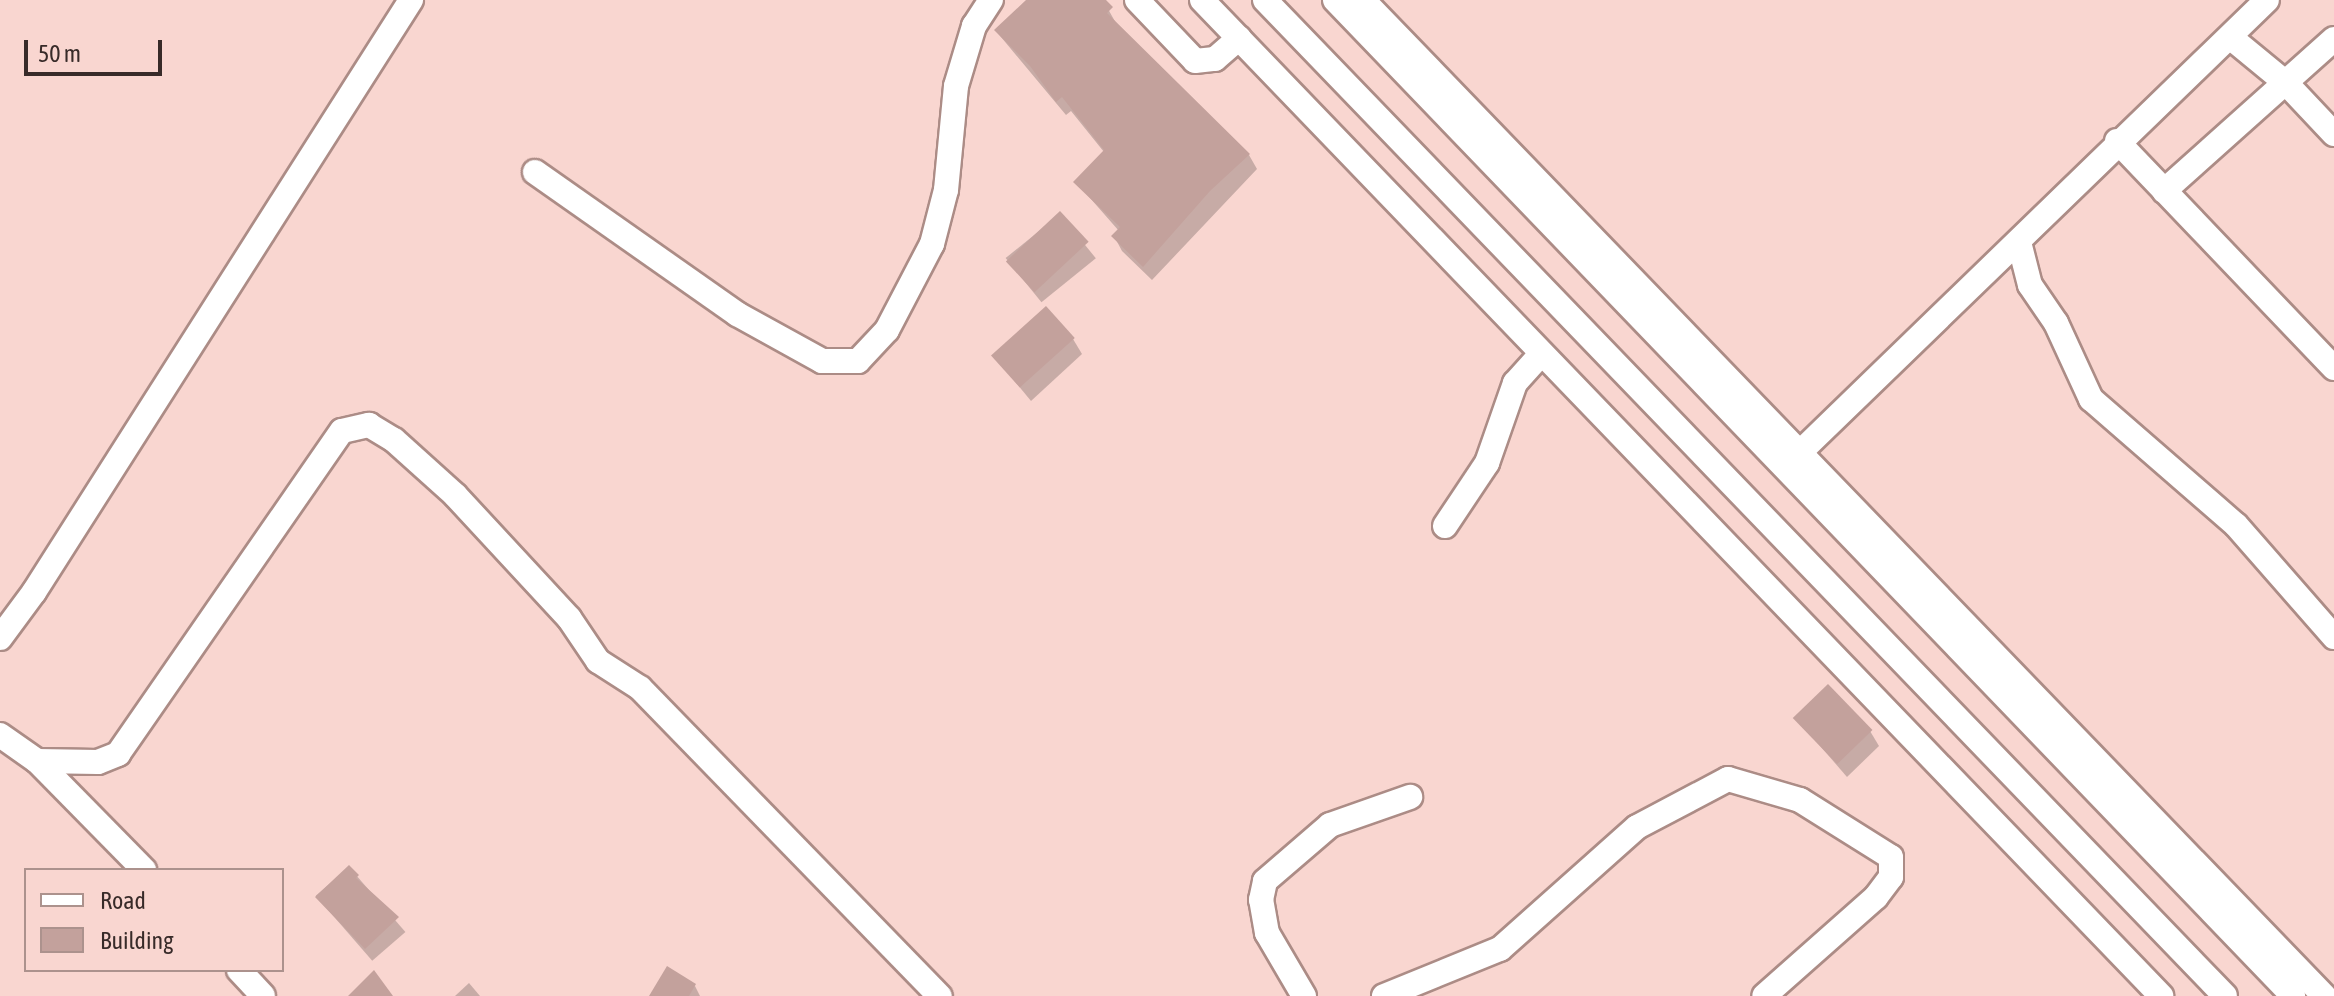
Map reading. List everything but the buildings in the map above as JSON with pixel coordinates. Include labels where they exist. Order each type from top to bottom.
[{"type":"street","points":[[0,638],[34,592],[411,0]]},
{"type":"street","points":[[535,172],[730,309],[789,344],[828,363],[863,359],[887,330],[932,244],[946,190],[956,86],[974,26],[991,0]]},
{"type":"street","points":[[1137,0],[1195,61],[1215,59],[1239,38]]},
{"type":"street","points":[[1202,0],[2161,996]]},
{"type":"street","points":[[1265,0],[2225,996]]},
{"type":"street","points":[[1335,0],[1794,458],[2324,996]]},
{"type":"street","points":[[1363,0],[1794,458],[2293,996]]},
{"type":"street","points":[[1794,458],[2019,242],[2117,141],[2267,0]]},
{"type":"street","points":[[2230,37],[2286,83],[2334,134]]},
{"type":"street","points":[[2164,191],[2334,39]]},
{"type":"street","points":[[2117,141],[2334,368]]},
{"type":"street","points":[[2019,242],[2030,285],[2056,323],[2091,399],[2236,525],[2334,637]]},
{"type":"street","points":[[1445,526],[1487,463],[1515,383],[1541,354]]},
{"type":"street","points":[[37,761],[98,762],[127,745],[342,431],[369,425],[394,440],[455,495],[569,618],[598,661],[640,688],[940,996]]},
{"type":"street","points":[[0,735],[37,761],[142,868]]},
{"type":"street","points":[[1384,996],[1510,943],[1627,835],[1728,779],[1800,800],[1891,857],[1891,877],[1876,897],[1764,996]]},
{"type":"street","points":[[1304,996],[1267,933],[1261,900],[1265,881],[1330,825],[1410,797]]},
{"type":"street","points":[[241,972],[263,996]]}]
